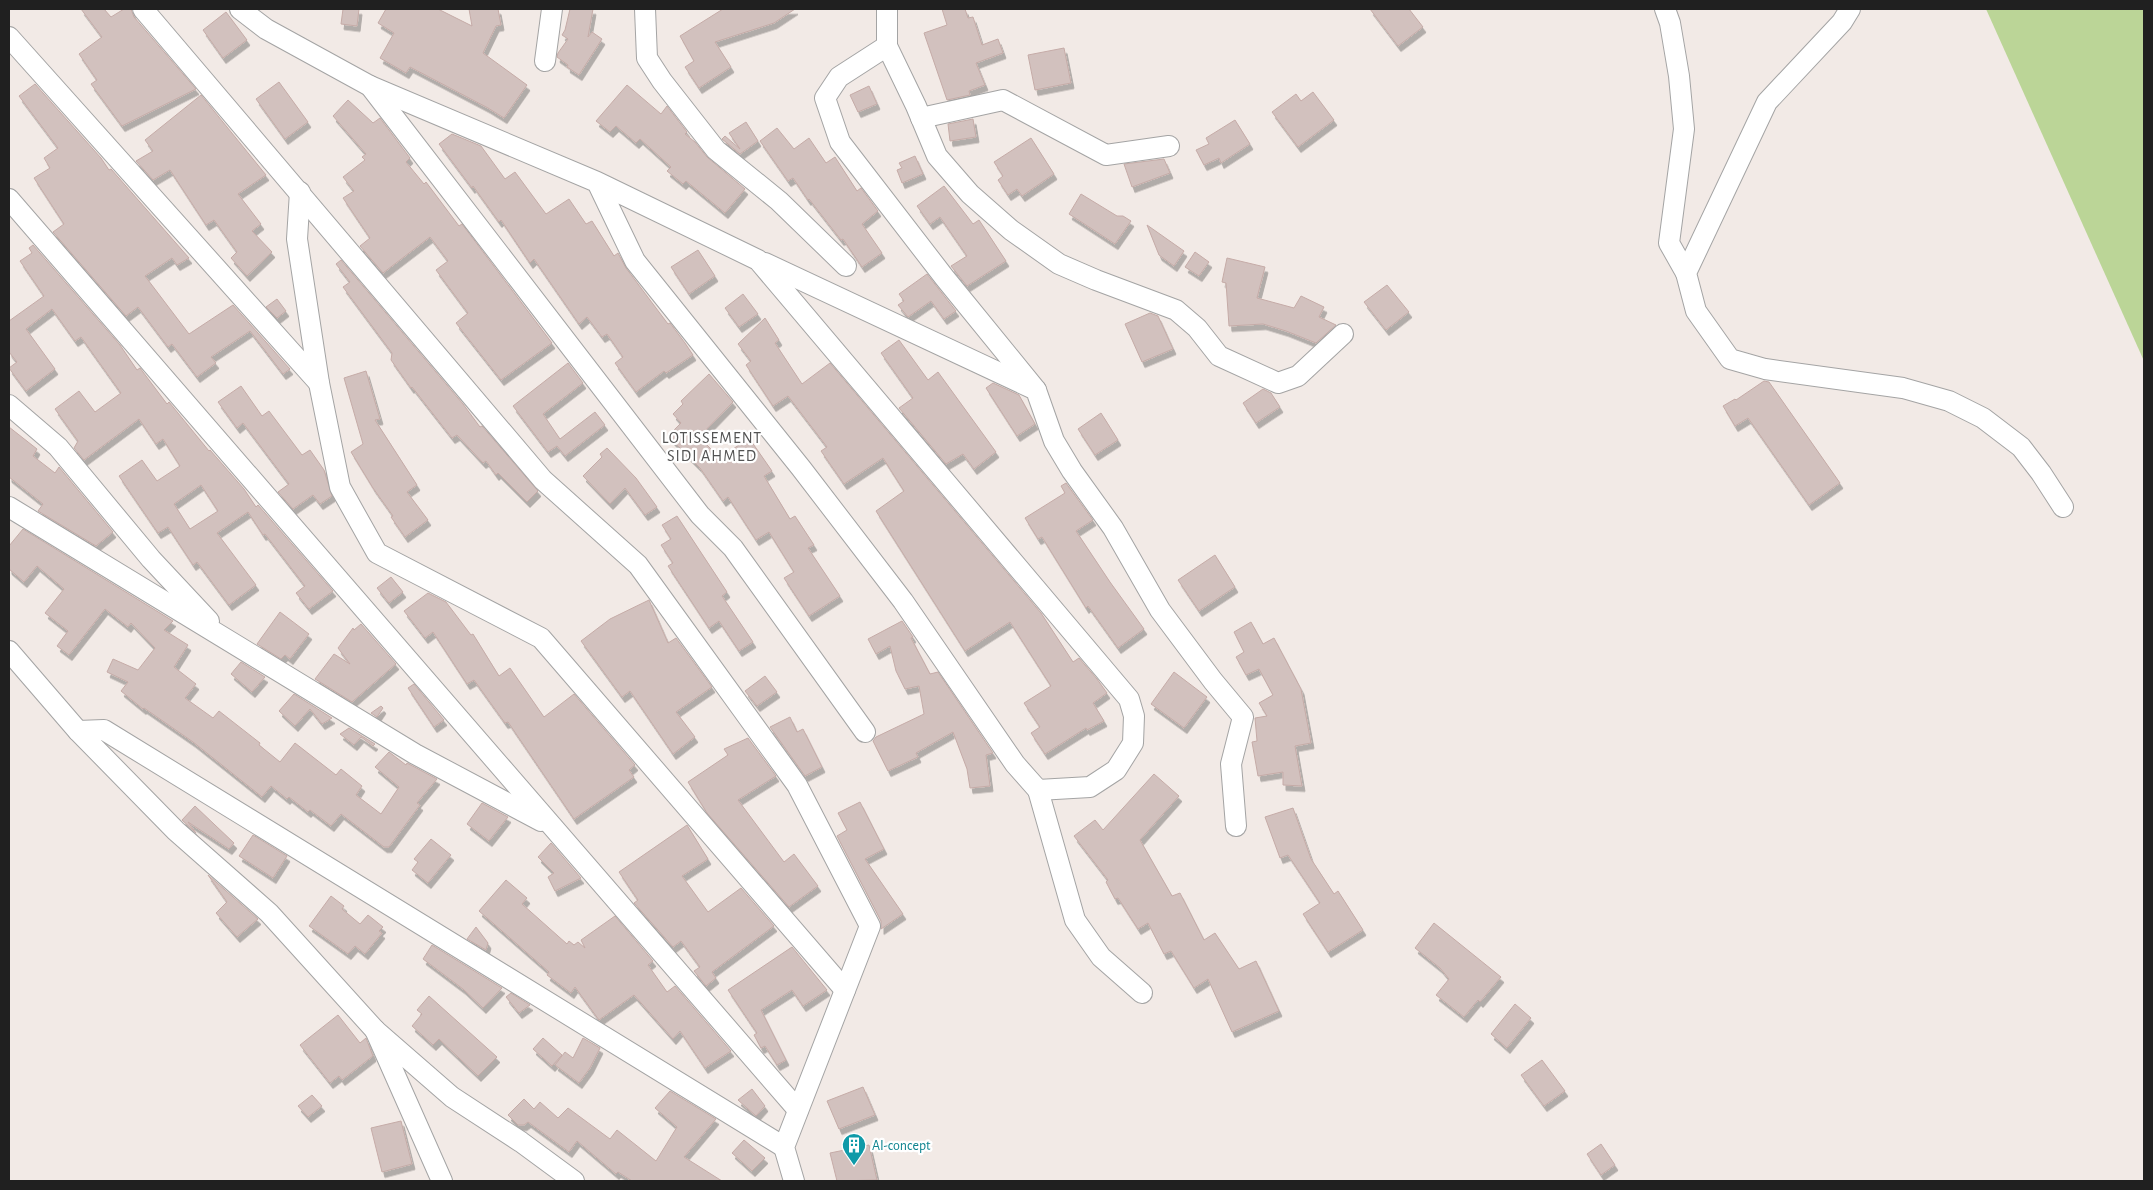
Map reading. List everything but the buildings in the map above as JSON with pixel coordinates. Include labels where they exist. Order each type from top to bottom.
[{"type":"street","points":[[143,9],[543,480],[638,565],[797,785],[870,926],[784,1147],[794,1181]]},
{"type":"street","points":[[240,9],[266,29],[370,86],[597,182],[758,260],[1036,390]]},
{"type":"street","points":[[545,61],[552,9]]},
{"type":"street","points":[[645,9],[647,58],[662,81],[716,150],[779,202],[846,266]]},
{"type":"street","points":[[887,9],[887,46],[937,156],[970,194],[1012,230],[1059,264],[1176,310],[1197,328],[1219,356],[1278,383],[1298,376],[1343,334]]},
{"type":"street","points":[[1665,9],[1670,23],[1679,76],[1684,129],[1669,243],[1686,273],[1696,311],[1730,359],[1766,369],[1904,388],[1949,400],[1983,418],[2021,447],[2063,507]]},
{"type":"street","points":[[1686,273],[1767,102],[1842,22],[1850,9]]},
{"type":"street","points":[[9,37],[319,383]]},
{"type":"street","points":[[887,46],[839,77],[825,98],[840,142],[944,277],[1036,390],[1054,441],[1072,471],[1113,528],[1160,610],[1213,681],[1243,717],[1231,764],[1236,826]]},
{"type":"street","points":[[370,86],[700,515],[732,548],[865,732]]},
{"type":"street","points":[[921,118],[1003,100],[1106,155],[1168,146]]},
{"type":"street","points":[[597,182],[635,261],[807,476],[903,601],[1014,764],[1038,790],[1075,920],[1100,957],[1142,993]]},
{"type":"street","points":[[300,192],[297,239],[319,383],[340,487],[377,554],[540,638],[845,990]]},
{"type":"street","points":[[9,199],[798,1110]]},
{"type":"street","points":[[758,260],[1129,699],[1134,716],[1133,743],[1116,770],[1090,787],[1038,790]]},
{"type":"street","points":[[9,405],[58,447],[151,558],[225,639]]},
{"type":"street","points":[[9,507],[415,754],[552,826]]},
{"type":"street","points":[[9,651],[78,730],[176,831],[269,913],[375,1030],[452,1097],[521,1142],[574,1181]]},
{"type":"street","points":[[78,730],[104,730],[784,1147]]},
{"type":"street","points":[[375,1030],[442,1181]]},
{"type":"green space","points":[[1986,9],[2144,9],[2144,361]]},
{"type":"place","name":"AI-concept","points":[[854,1166]]},
{"type":"district","name":"LOTISSEMENT SIDI AHMED","points":[[712,446]]}]
